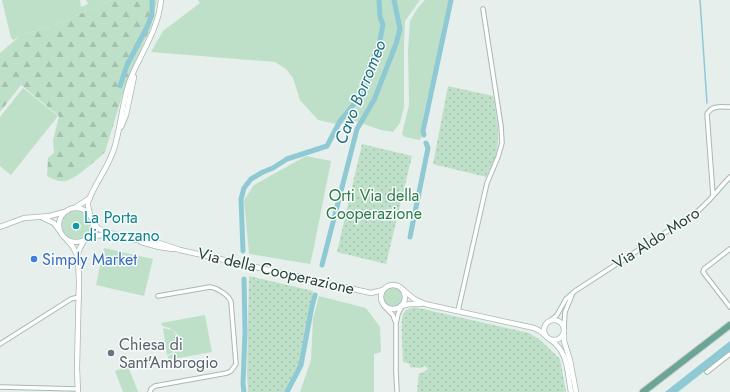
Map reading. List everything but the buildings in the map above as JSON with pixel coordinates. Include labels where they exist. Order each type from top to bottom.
[{"type":"main road","points":[[643,392],[730,325]]},
{"type":"street","points":[[77,255],[92,231],[88,206],[90,198],[110,158],[127,112],[138,64],[154,32],[160,11],[161,0]]},
{"type":"street","points":[[458,311],[487,183],[498,158],[502,143],[501,126],[483,9]]},
{"type":"street","points":[[713,195],[707,114],[713,107],[730,107]]},
{"type":"street","name":"Via Aldo Moro","points":[[549,322],[557,315],[566,300],[575,291],[703,208],[730,177]]},
{"type":"street","points":[[0,227],[24,218],[59,214],[76,208],[90,198]]},
{"type":"street","points":[[76,208],[85,211],[91,218]]},
{"type":"street","points":[[59,230],[60,218],[65,212]]},
{"type":"street","points":[[0,387],[78,391],[77,368],[79,280],[77,255],[73,247],[52,221],[39,217]]},
{"type":"street","name":"Via della Cooperazione","points":[[91,218],[99,229],[159,247],[180,250],[371,293],[382,290]]},
{"type":"street","name":"Via della Cooperazione","points":[[86,240],[94,236],[112,234]]},
{"type":"street","points":[[67,240],[77,242],[86,240]]},
{"type":"street","points":[[730,250],[704,269],[703,272],[730,307]]},
{"type":"street","points":[[396,324],[393,315],[383,304],[380,297],[382,290],[387,286],[392,285],[401,288],[414,299],[425,304]]},
{"type":"street","points":[[150,392],[151,389],[156,386],[227,373],[234,368],[236,364],[231,302],[228,297],[213,287],[158,296]]},
{"type":"street","points":[[397,392],[396,324],[405,294],[401,288]]},
{"type":"street","points":[[575,291],[567,307],[564,320],[564,341],[570,360],[576,392]]},
{"type":"street","name":"Via della Cooperazione","points":[[371,293],[383,304]]},
{"type":"street","points":[[0,344],[71,300],[79,297]]},
{"type":"street","points":[[383,304],[390,309],[401,305],[425,304],[540,331],[559,347],[564,355],[571,392]]},
{"type":"street","points":[[530,328],[558,320],[564,327]]},
{"type":"street","points":[[549,322],[544,330],[547,338],[554,341],[558,340],[564,333]]},
{"type":"street","points":[[706,372],[730,354]]},
{"type":"green space","points":[[2,0],[80,0],[81,7],[88,4],[86,0],[112,0],[50,27],[21,35],[14,40],[11,38]]},
{"type":"green space","points":[[112,0],[157,0],[151,27],[133,66],[123,93],[105,152],[86,169],[69,180],[56,180],[47,176],[48,158],[54,153],[53,140],[59,116],[21,85],[0,112],[0,53],[21,35],[50,27]]},
{"type":"green space","points":[[198,0],[420,0],[405,21],[404,107],[400,123],[393,132],[381,130],[352,120],[347,123],[336,124],[318,120],[300,100],[293,78],[286,69],[275,62],[151,52],[163,31],[200,3]]},
{"type":"green space","points":[[425,0],[450,0],[424,113],[422,137],[419,140],[405,137],[402,134],[409,105],[408,50],[410,21],[417,9]]},
{"type":"green space","points":[[448,86],[493,96],[498,125],[498,140],[495,157],[486,177],[433,164]]},
{"type":"green space","points":[[23,88],[58,116],[11,175],[0,166],[0,117]]},
{"type":"green space","name":"Orti Via della Cooperazione","points":[[362,144],[412,156],[386,264],[337,252]]},
{"type":"green space","points":[[306,156],[331,161],[310,264],[249,254],[244,200],[254,185]]},
{"type":"green space","points":[[76,211],[86,215],[90,225],[86,235],[76,239],[66,235],[62,225],[66,215]]},
{"type":"green space","points":[[104,248],[153,259],[144,296],[96,285]]},
{"type":"green space","points":[[249,276],[313,291],[299,364],[284,392],[248,392]]},
{"type":"green space","points":[[393,287],[400,290],[403,297],[400,304],[393,307],[386,304],[383,297],[386,290]]},
{"type":"green space","points":[[319,296],[366,308],[380,327],[381,352],[374,354],[374,392],[300,392],[311,360],[313,319]]},
{"type":"green space","points":[[414,307],[529,333],[539,339],[560,359],[566,392],[417,392],[419,373],[422,373],[428,369],[425,366],[421,368],[410,367],[410,364],[403,362],[402,337],[403,314],[406,310]]},
{"type":"green space","points":[[205,315],[212,352],[168,360],[168,356],[174,353],[178,348],[179,339],[174,331],[162,326],[161,323]]},
{"type":"green space","points":[[163,328],[172,330],[178,340],[178,344],[174,351],[167,355]]},
{"type":"green space","points":[[128,366],[138,392],[123,392],[115,371]]},
{"type":"water","points":[[730,341],[730,351],[678,392],[665,392]]},
{"type":"waterway","points":[[120,86],[127,65],[152,15],[152,0]]},
{"type":"waterway","points":[[243,251],[241,199],[244,188],[251,179],[287,159],[327,146],[340,121],[362,92],[370,66],[379,45],[383,25],[380,17],[379,0]]},
{"type":"waterway","name":"Cavo Borromeo","points":[[322,265],[357,129],[374,100],[396,44],[400,29],[394,0]]},
{"type":"waterway","points":[[424,135],[423,131],[451,0]]},
{"type":"waterway","points":[[700,0],[707,103]]},
{"type":"waterway","points":[[410,237],[428,148],[426,143]]},
{"type":"waterway","points":[[244,279],[244,392]]},
{"type":"waterway","name":"Cavo Borromeo","points":[[287,392],[301,365],[315,295]]},
{"type":"place","name":"La Porta di Rozzano","points":[[76,226]]},
{"type":"place","name":"Simply Market","points":[[34,259]]},
{"type":"place","name":"Chiesa di Sant'Ambrogio","points":[[111,353]]}]
